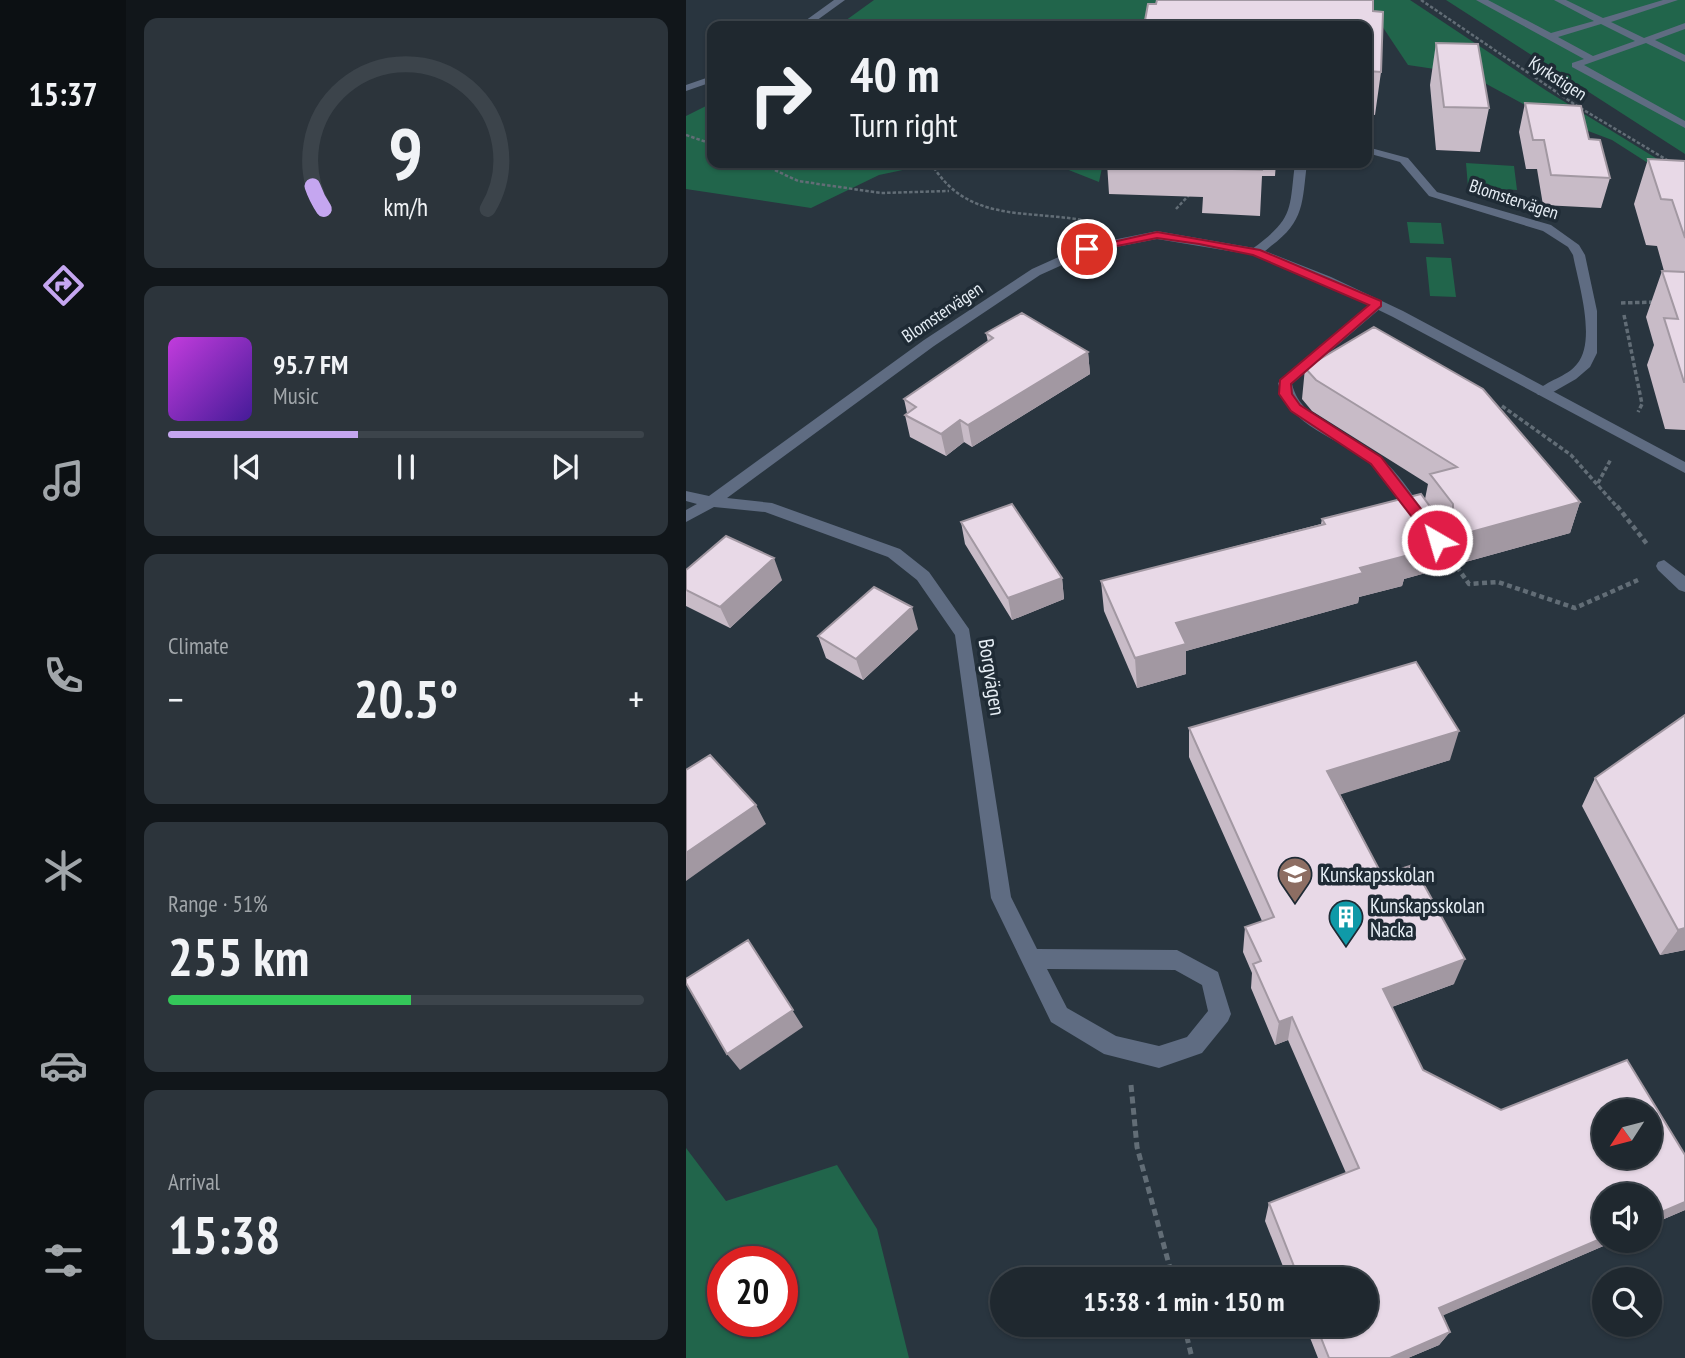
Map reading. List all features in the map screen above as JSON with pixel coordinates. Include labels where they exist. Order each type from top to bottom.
[{"type":"street","points":[[810,21],[840,0]]},
{"type":"street","points":[[1481,0],[1592,59]]},
{"type":"street","points":[[1559,0],[1685,59]]},
{"type":"street","points":[[1549,37],[1675,0],[1685,4]]},
{"type":"street","points":[[1684,124],[1576,65],[1685,26]]},
{"type":"street","points":[[686,88],[707,81]]},
{"type":"street","name":"Blomstervägen","points":[[1372,151],[1404,160],[1433,194],[1547,228],[1573,245],[1579,255],[1594,341],[1585,364],[1570,377],[1544,392]]},
{"type":"street","points":[[1256,252],[1274,240],[1297,215],[1301,168]]},
{"type":"street","name":"Blomstervägen","points":[[686,517],[711,502],[929,342],[1036,272],[1087,249],[1157,235],[1256,252],[1377,304],[1685,468]]},
{"type":"street","points":[[1377,304],[1285,383],[1285,394],[1295,408],[1376,461],[1437,540]]},
{"type":"street","name":"Borgvägen","points":[[686,496],[711,502],[767,507],[894,553],[923,576],[963,634],[1001,898],[1031,959],[1059,1015],[1112,1046],[1159,1056],[1194,1045],[1220,1014],[1211,979],[1177,960],[1031,959]]},
{"type":"street","points":[[1664,566],[1685,586]]},
{"type":"path","name":"Kyrkstigen","points":[[1420,0],[1577,106],[1673,163]]},
{"type":"path","points":[[686,135],[707,142]]},
{"type":"path","points":[[771,168],[798,181],[881,193],[950,191]]},
{"type":"path","points":[[933,168],[938,181],[961,199],[1018,215],[1056,214],[1121,228],[1127,239]]},
{"type":"path","points":[[1169,212],[1192,192]]},
{"type":"path","points":[[1598,483],[1642,404],[1621,301],[1659,303]]},
{"type":"path","points":[[1497,402],[1571,455],[1598,483],[1664,566]]},
{"type":"path","points":[[1437,540],[1469,584],[1498,582],[1575,607],[1625,587]]},
{"type":"path","points":[[1128,1049],[1137,1147],[1170,1267]]},
{"type":"path","points":[[1187,1337],[1192,1358]]},
{"type":"green space","points":[[874,0],[1214,0],[1156,12],[1146,21],[845,21]]},
{"type":"green space","points":[[1298,0],[1410,0],[1547,91],[1685,176],[1676,181],[1612,140],[1538,112],[1468,74],[1408,65],[1380,23]]},
{"type":"green space","points":[[1446,0],[1685,0],[1685,154]]},
{"type":"green space","points":[[707,106],[707,168],[912,168],[879,175],[811,208],[686,189],[686,116]]},
{"type":"green space","points":[[1466,163],[1514,166],[1517,190],[1468,187]]},
{"type":"green space","points":[[1064,168],[1102,168],[1099,182]]},
{"type":"green space","points":[[1407,222],[1441,223],[1444,244],[1410,243]]},
{"type":"green space","points":[[1426,257],[1451,258],[1456,297],[1430,296]]},
{"type":"green space","points":[[686,1148],[726,1201],[837,1165],[877,1229],[909,1358],[686,1358]]},
{"type":"building","points":[[1157,0],[1373,0],[1373,11],[1383,12],[1381,72],[1372,71],[1372,21],[1145,21],[1148,4],[1156,4]]},
{"type":"building","points":[[1436,43],[1478,44],[1489,108],[1444,107]]},
{"type":"building","points":[[1525,103],[1581,106],[1589,139],[1600,140],[1610,178],[1551,175],[1544,140],[1533,140]]},
{"type":"building","points":[[1648,159],[1685,161],[1685,238],[1672,200],[1661,199]]},
{"type":"building","points":[[1203,168],[1262,168],[1262,170]]},
{"type":"building","points":[[1662,271],[1685,272],[1685,382],[1664,318],[1678,319]]},
{"type":"building","points":[[1022,313],[1088,352],[968,425],[960,420],[941,434],[905,415],[916,407],[904,399],[993,338],[986,333]]},
{"type":"building","points":[[1374,327],[1483,389],[1580,502],[1405,550],[1409,555],[1360,568],[1363,573],[1176,623],[1186,644],[1135,658],[1101,581],[1325,524],[1322,519],[1421,494],[1436,515],[1453,514],[1453,504],[1430,474],[1457,467],[1316,380],[1305,368]]},
{"type":"building","points":[[1012,504],[1062,578],[1008,598],[961,522]]},
{"type":"building","points":[[726,536],[774,558],[720,607],[686,590],[686,570]]},
{"type":"building","points":[[874,587],[912,607],[856,659],[818,636]]},
{"type":"building","name":"Kunskapsskolan Nacka","points":[[1416,662],[1459,731],[1327,771],[1382,875],[1413,865],[1465,959],[1383,989],[1423,1070],[1501,1110],[1627,1060],[1651,1099],[1592,1099],[1592,1169],[1662,1169],[1662,1117],[1685,1155],[1685,1202],[1662,1212],[1662,1183],[1592,1183],[1592,1243],[1439,1308],[1450,1332],[1390,1358],[1329,1358],[1321,1337],[1378,1337],[1378,1267],[1294,1267],[1269,1203],[1359,1168],[1292,1017],[1279,1022],[1253,964],[1261,961],[1245,927],[1274,917],[1189,728]]},
{"type":"building","points":[[1685,715],[1685,928],[1678,930],[1595,778]]},
{"type":"building","points":[[710,755],[756,805],[686,853],[686,770]]},
{"type":"building","points":[[748,940],[793,1010],[727,1054],[686,979]]},
{"type":"place","name":"Kunskapsskolan","points":[[1295,904]]},
{"type":"place","name":"Kunskapsskolan Nacka","points":[[1346,947]]},
{"type":"route","points":[[1087,249],[1157,235],[1199,240],[1256,252],[1377,304],[1285,383],[1285,394],[1295,408],[1376,461],[1437,540]]}]
